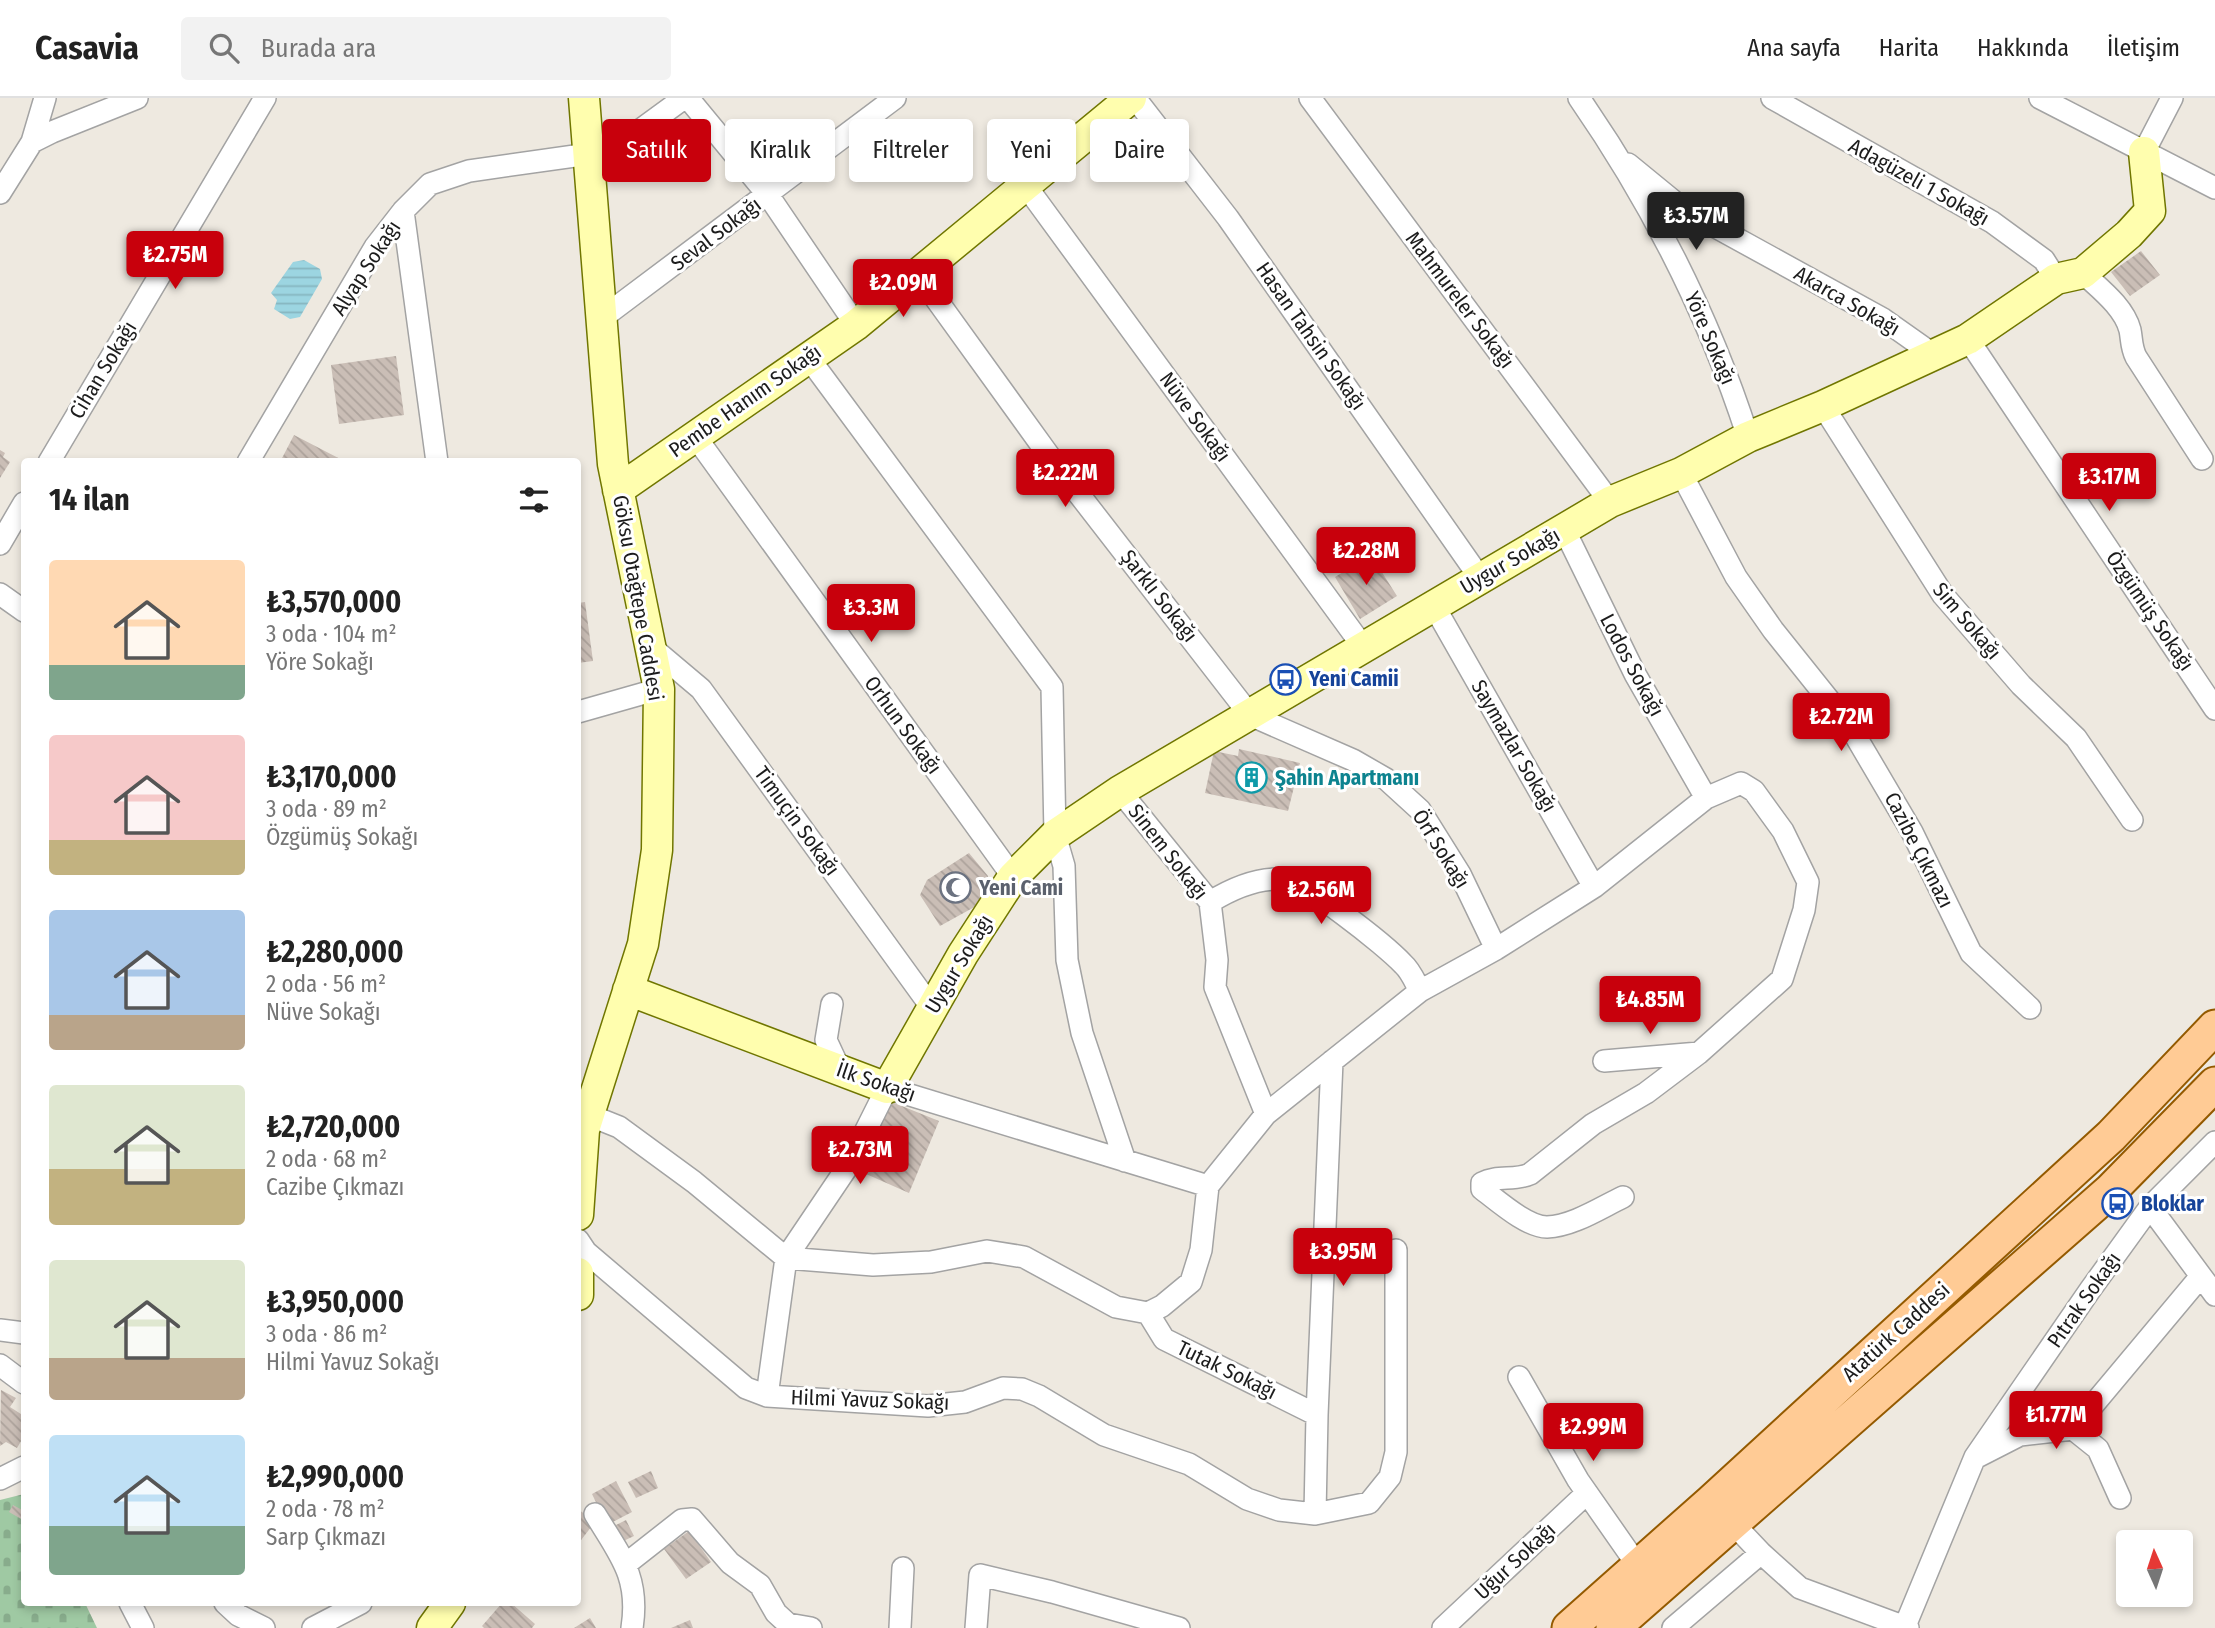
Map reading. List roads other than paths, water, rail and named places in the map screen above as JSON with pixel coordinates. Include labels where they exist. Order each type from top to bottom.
[{"type":"main road","name":"Atatürk Caddesi","points":[[1613,1628],[1722,1512],[2111,1136],[2215,1027]]},
{"type":"main road","name":"Atatürk Caddesi","points":[[1569,1628],[1638,1566],[1722,1512],[2110,1191],[2212,1095]]},
{"type":"street","points":[[0,193],[32,142],[44,98]]},
{"type":"street","points":[[32,142],[137,98]]},
{"type":"street","name":"Cihan Sokağı","points":[[51,458],[265,98]]},
{"type":"street","name":"Göksu Otağtepe Caddesi","points":[[581,1173],[583,1115],[643,944],[657,850],[659,689],[613,464],[584,98]]},
{"type":"street","points":[[590,160],[686,98],[768,195],[856,325]]},
{"type":"street","name":"Seval Sokağı","points":[[602,318],[895,98]]},
{"type":"street","name":"Pembe Hanım Sokağı","points":[[618,490],[856,325],[1133,98]]},
{"type":"street","name":"Hasan Tahsin Sokağı","points":[[1133,98],[1228,218],[1479,578]]},
{"type":"street","name":"Yöre Sokağı","points":[[1579,98],[1620,157],[1680,266],[1748,437]]},
{"type":"street","name":"Adagüzeli 1 Sokaḡı","points":[[1772,98],[1993,222],[2124,316],[2130,331],[2130,344],[2136,357],[2202,459]]},
{"type":"street","points":[[2040,98],[2201,178],[2215,188]]},
{"type":"street","points":[[2144,152],[2172,98]]},
{"type":"street","name":"Mahmureler Sokağı","points":[[1319,102],[1610,502]]},
{"type":"street","name":"Uygur Sokağı","points":[[887,1088],[963,954],[1013,877],[1055,835],[1121,791],[1610,502],[1681,473],[1748,437],[1823,406],[1968,339],[2070,276],[2129,234],[2150,211],[2144,152]]},
{"type":"street","name":"Akarca Sokağı","points":[[1620,157],[1683,209],[1883,319],[1934,355]]},
{"type":"street","name":"Alyap Sokağı","points":[[249,458],[375,247],[403,211],[430,184],[469,171],[590,160]]},
{"type":"street","name":"Nüve Sokağı","points":[[1026,186],[1364,648]]},
{"type":"street","points":[[403,211],[436,458]]},
{"type":"street","name":"Şarklı Sokağı","points":[[918,274],[1050,457],[1250,715]]},
{"type":"street","name":"Özgümüş Sokağı","points":[[1968,339],[2215,709]]},
{"type":"street","points":[[808,356],[1052,687],[1055,835],[1064,866],[1067,960],[1082,1033],[1125,1161]]},
{"type":"street","name":"Sim Sokağı","points":[[1823,406],[1943,595],[2021,685],[2076,738],[2132,820]]},
{"type":"street","name":"Orhun Sokağı","points":[[695,436],[1013,877]]},
{"type":"street","name":"Cazibe Çıkmazı","points":[[1681,473],[1736,577],[1773,630],[1849,725],[1912,832],[1970,953],[2030,1008]]},
{"type":"street","points":[[0,544],[21,508]]},
{"type":"street","name":"Lodos Sokağı","points":[[1564,529],[1635,674],[1706,798]]},
{"type":"street","points":[[0,594],[21,609]]},
{"type":"street","name":"Saymazlar Sokağı","points":[[1434,606],[1594,887]]},
{"type":"street","name":"Timuçin Sokağı","points":[[650,646],[701,689],[932,1008]]},
{"type":"street","points":[[581,711],[659,689]]},
{"type":"street","name":"Örf Sokağı","points":[[1250,715],[1353,760],[1386,779],[1420,810],[1460,874],[1496,949]]},
{"type":"street","points":[[583,1115],[619,1127],[694,1182],[786,1258],[873,1265],[931,1262],[987,1251],[1024,1257],[1116,1307],[1148,1313],[1162,1306],[1191,1282],[1201,1250],[1208,1186],[1266,1114],[1420,991],[1496,949],[1594,887],[1706,798],[1741,782],[1754,791],[1783,831],[1808,882],[1804,910],[1782,979],[1699,1053],[1646,1093],[1593,1124],[1530,1174],[1522,1177],[1491,1178],[1482,1183],[1482,1189],[1521,1218],[1545,1227],[1566,1223],[1623,1197]]},
{"type":"street","name":"Sinem Sokağı","points":[[1121,791],[1210,902],[1217,960],[1215,987],[1266,1114]]},
{"type":"street","points":[[1210,902],[1247,883],[1283,878],[1303,886],[1388,948],[1406,967],[1420,991]]},
{"type":"street","name":"İlk Sokağı","points":[[628,990],[887,1088],[1208,1186]]},
{"type":"street","points":[[832,1004],[825,1040],[840,1070]]},
{"type":"street","points":[[1604,1061],[1699,1053]]},
{"type":"street","points":[[1315,1514],[1332,1061]]},
{"type":"street","points":[[767,1396],[786,1258],[848,1166],[887,1088]]},
{"type":"street","name":"Pıtrak Sokağı","points":[[1907,1627],[1975,1457],[2150,1207],[2215,1142]]},
{"type":"street","points":[[2150,1207],[2215,1295]]},
{"type":"street","name":"Hilmi Yavuz Sokağı","points":[[581,1244],[586,1252],[746,1388],[767,1396],[928,1406],[965,1402],[1003,1388],[1022,1390],[1039,1396],[1104,1435],[1189,1464],[1247,1499],[1279,1510],[1315,1514],[1368,1503],[1391,1477],[1396,1452],[1396,1250]]},
{"type":"street","points":[[1975,1457],[2020,1435],[2073,1429],[2201,1276]]},
{"type":"street","name":"Tutak Sokağı","points":[[1148,1313],[1164,1339],[1209,1359],[1317,1415]]},
{"type":"street","points":[[0,1330],[21,1333]]},
{"type":"street","points":[[0,1366],[21,1381]]},
{"type":"street","points":[[1519,1377],[1587,1493],[1638,1566]]},
{"type":"street","points":[[2073,1429],[2098,1449],[2120,1498]]},
{"type":"street","points":[[0,1479],[21,1468]]},
{"type":"street","name":"Uğur Sokağı","points":[[1443,1628],[1587,1493]]},
{"type":"street","points":[[1722,1512],[1761,1553],[1800,1588],[1907,1627]]},
{"type":"street","points":[[595,1514],[626,1564],[635,1610],[632,1628]]},
{"type":"street","points":[[626,1564],[682,1520],[692,1519],[730,1563],[760,1585],[776,1613],[788,1623],[811,1628]]},
{"type":"street","points":[[1673,1628],[1761,1553]]},
{"type":"street","points":[[900,1628],[903,1568]]},
{"type":"street","points":[[976,1628],[980,1576],[1052,1592],[1179,1628]]},
{"type":"street","points":[[132,1606],[143,1628]]},
{"type":"street","points":[[228,1606],[238,1615],[264,1628]]},
{"type":"street","points":[[313,1628],[355,1606]]},
{"type":"street","points":[[432,1628],[448,1606]]},
{"type":"water","points":[[304,260],[320,269],[322,279],[300,317],[290,319],[274,309],[277,300],[271,293],[293,262]]},
{"type":"place","name":"Yeni Camii","points":[[1286,679]]},
{"type":"place","name":"Şahin Apartmanı","points":[[1252,778]]},
{"type":"place","name":"Yeni Cami","points":[[956,888]]},
{"type":"place","name":"Bloklar","points":[[2118,1204]]}]
